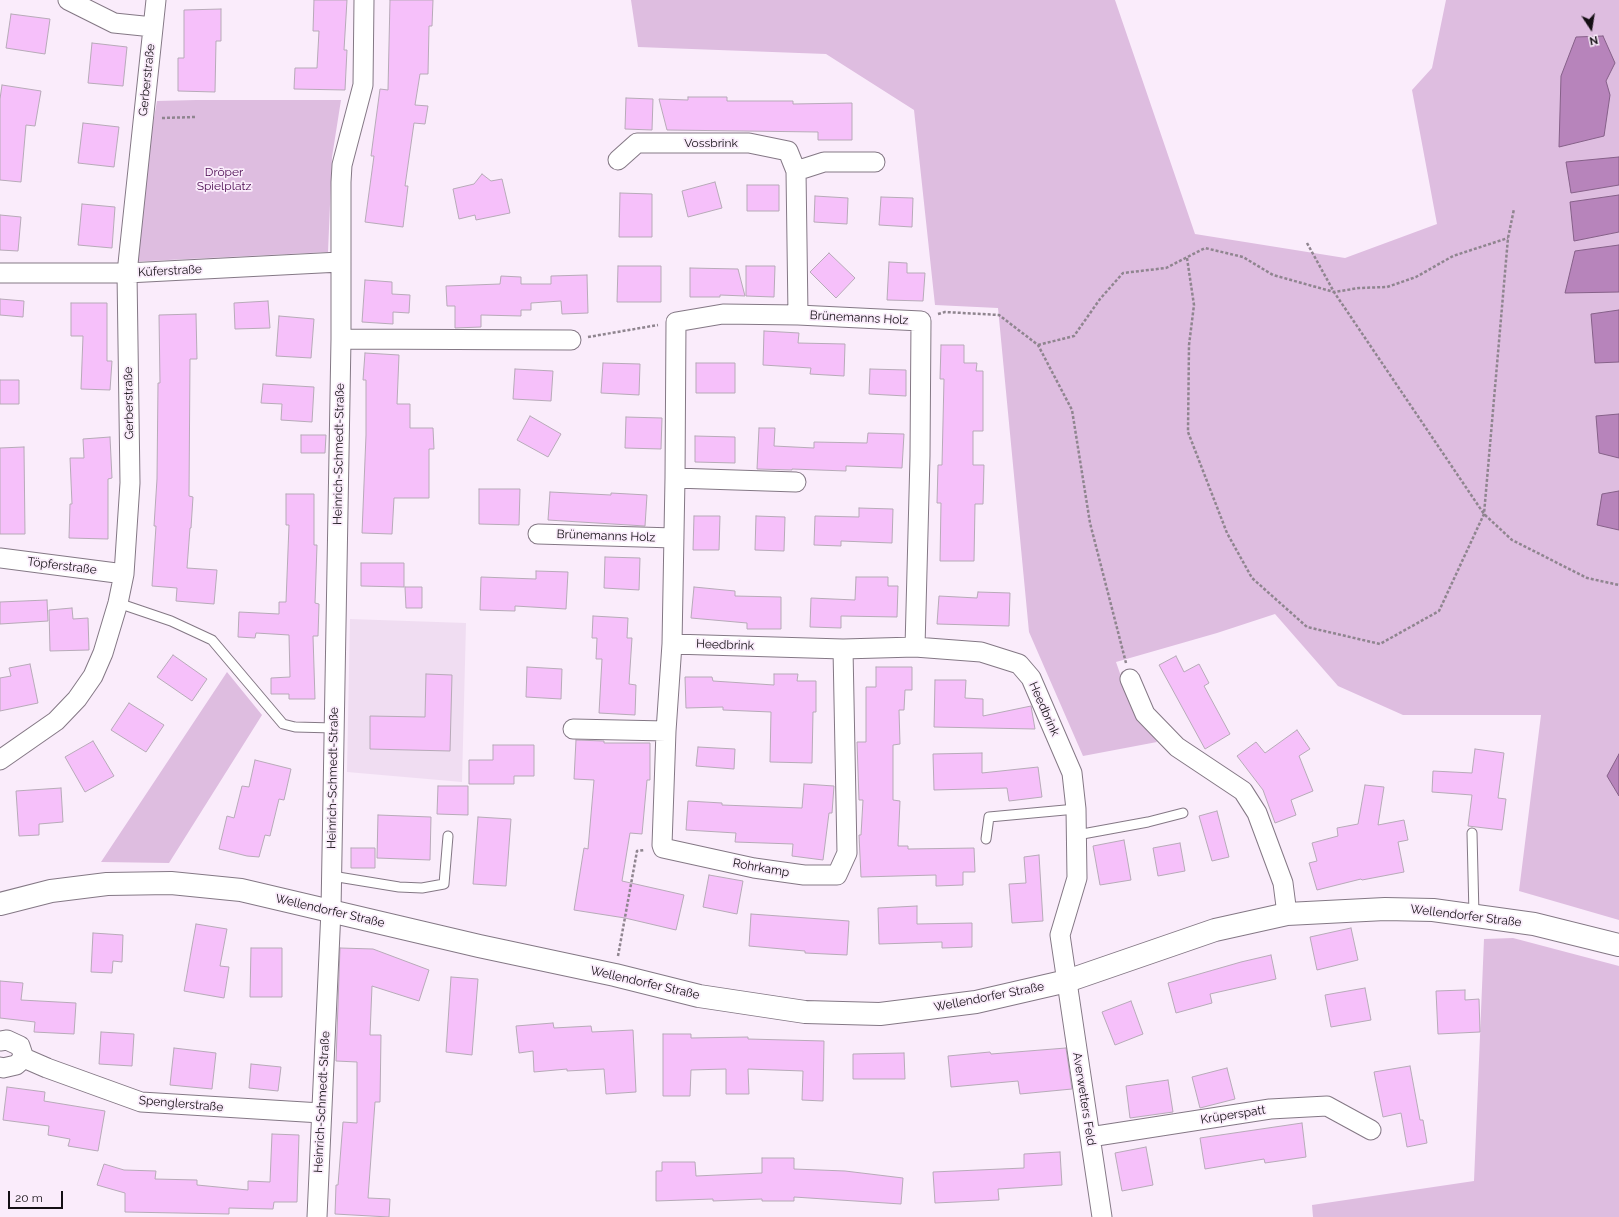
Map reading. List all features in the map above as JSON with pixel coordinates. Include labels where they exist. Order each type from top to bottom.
[{"type":"street","points":[[68,0],[114,23],[153,27]]},
{"type":"street","name":"Gerberstraße","points":[[0,760],[56,721],[77,700],[93,676],[103,653],[118,603],[124,574],[130,483],[127,273],[156,0]]},
{"type":"street","name":"Heinrich-Schmedt-Straße","points":[[317,1217],[332,876],[341,339],[340,262],[342,165],[363,86],[364,0]]},
{"type":"street","name":"Vossbrink","points":[[618,160],[637,143],[749,143],[788,151],[796,171],[798,315]]},
{"type":"street","points":[[796,171],[824,162],[875,162]]},
{"type":"street","name":"Küferstraße","points":[[0,273],[127,273],[340,262]]},
{"type":"street","name":"Brünemanns Holz","points":[[676,322],[723,314],[798,315],[921,321],[920,456],[915,647]]},
{"type":"street","points":[[663,848],[666,731],[672,644],[676,322]]},
{"type":"street","points":[[341,339],[571,340]]},
{"type":"street","points":[[675,478],[796,482]]},
{"type":"street","name":"Brünemanns Holz","points":[[538,534],[674,538]]},
{"type":"street","name":"Töpferstraße","points":[[0,558],[124,574]]},
{"type":"street","name":"Heedbrink","points":[[672,644],[843,649],[915,647],[981,652],[1019,664],[1031,678],[1072,773],[1076,809],[1077,878],[1060,935],[1067,981]]},
{"type":"street","name":"Rohrkamp","points":[[663,848],[754,868],[804,875],[837,875],[847,853],[843,649]]},
{"type":"street","points":[[1130,679],[1145,714],[1171,741],[1243,791],[1256,813],[1283,883],[1287,914]]},
{"type":"street","points":[[573,729],[666,731]]},
{"type":"street","name":"Wellendorfer Straße","points":[[0,904],[51,892],[107,884],[171,883],[241,890],[479,946],[615,975],[700,996],[805,1012],[880,1014],[976,1002],[1067,981],[1215,930],[1287,914],[1385,908],[1433,910],[1534,924],[1619,945]]},
{"type":"street","name":"Averwetters Feld","points":[[1067,981],[1102,1217]]},
{"type":"street","points":[[0,1041],[7,1040],[20,1046],[24,1058],[16,1065],[3,1068],[0,1067]]},
{"type":"street","name":"Spenglerstraße","points":[[24,1058],[47,1068],[141,1102],[321,1113]]},
{"type":"street","name":"Krüperspatt","points":[[1090,1137],[1270,1109],[1327,1106],[1371,1130]]},
{"type":"lane","points":[[118,603],[171,622],[212,640],[283,724],[295,727],[334,728]]},
{"type":"lane","points":[[986,839],[989,818],[1076,809]]},
{"type":"lane","points":[[1077,835],[1148,822],[1183,813]]},
{"type":"lane","points":[[1472,833],[1474,915]]},
{"type":"lane","points":[[332,876],[399,887],[422,888],[444,884],[448,836]]},
{"type":"path","points":[[143,118],[196,117]]},
{"type":"path","points":[[1187,258],[1194,305],[1189,345],[1188,432],[1227,532],[1252,578],[1307,627],[1380,644],[1439,611],[1484,514],[1508,238],[1514,209]]},
{"type":"path","points":[[1038,345],[1074,336],[1100,299],[1123,273],[1166,268],[1205,248],[1243,257],[1273,275],[1334,292],[1359,288],[1387,287],[1416,277],[1453,256],[1508,238]]},
{"type":"path","points":[[1307,243],[1334,292],[1484,514],[1512,540],[1587,578],[1619,585]]},
{"type":"path","points":[[921,321],[945,312],[999,315],[1038,345],[1072,410],[1090,523],[1130,679]]},
{"type":"path","points":[[571,340],[676,322]]},
{"type":"path","points":[[615,975],[637,851],[663,848]]},
{"type":"shaded area","points":[[1603,36],[1615,63],[1606,81],[1610,95],[1604,136],[1559,147],[1561,76],[1576,37]]},
{"type":"shaded area","points":[[1619,157],[1619,185],[1571,193],[1566,162]]},
{"type":"shaded area","points":[[1619,195],[1619,232],[1574,241],[1570,202]]},
{"type":"shaded area","points":[[1619,245],[1619,292],[1565,293],[1575,251]]},
{"type":"shaded area","points":[[1619,310],[1619,362],[1595,363],[1591,314]]},
{"type":"shaded area","points":[[1619,414],[1619,458],[1599,453],[1596,416]]},
{"type":"shaded area","points":[[1619,491],[1619,530],[1597,525],[1602,494]]},
{"type":"shaded area","points":[[350,619],[466,623],[462,782],[347,772]]},
{"type":"shaded area","points":[[1619,754],[1619,796],[1607,776]]},
{"type":"green space","points":[[631,0],[1115,0],[1195,234],[1345,258],[1437,224],[1412,90],[1432,68],[1446,0],[1619,0],[1619,920],[1519,891],[1541,715],[1403,715],[1338,686],[1275,614],[1217,633],[1116,662],[1131,705],[1157,742],[1083,756],[1029,632],[998,308],[935,305],[914,110],[826,54],[638,47]]},
{"type":"green space","name":"Dröper Spielplatz","points":[[341,100],[332,157],[328,252],[128,262],[157,101]]},
{"type":"green space","points":[[227,672],[262,715],[169,863],[101,862]]},
{"type":"green space","points":[[1513,938],[1619,966],[1619,1217],[1313,1217],[1312,1205],[1474,1181],[1484,939]]},
{"type":"building","points":[[314,0],[347,0],[344,50],[347,50],[345,90],[294,89],[295,68],[317,68],[319,31],[313,31]]},
{"type":"building","points":[[390,0],[433,0],[432,26],[429,26],[428,74],[420,74],[415,105],[428,106],[425,124],[414,123],[405,186],[408,186],[403,227],[365,222],[374,156],[371,156],[380,89],[388,90]]},
{"type":"building","points":[[221,9],[221,41],[216,41],[215,92],[178,91],[178,58],[184,58],[184,10]]},
{"type":"building","points":[[11,14],[50,19],[45,54],[6,48]]},
{"type":"building","points":[[92,43],[127,47],[123,86],[88,83]]},
{"type":"building","points":[[2,85],[41,91],[35,126],[26,125],[21,182],[0,180],[0,99]]},
{"type":"building","points":[[688,97],[727,97],[727,101],[793,101],[793,104],[852,103],[852,140],[818,140],[818,132],[667,130],[659,99],[688,100]]},
{"type":"building","points":[[626,98],[653,99],[652,130],[625,129]]},
{"type":"building","points":[[83,123],[119,127],[114,167],[78,163]]},
{"type":"building","points":[[482,174],[491,181],[502,179],[510,213],[476,220],[475,215],[459,219],[453,189],[474,184]]},
{"type":"building","points":[[715,182],[722,208],[688,217],[682,191]]},
{"type":"building","points":[[747,185],[779,185],[779,211],[747,211]]},
{"type":"building","points":[[620,193],[652,194],[652,237],[619,237]]},
{"type":"building","points":[[815,196],[848,198],[847,224],[814,222]]},
{"type":"building","points":[[881,197],[913,198],[912,227],[879,225]]},
{"type":"building","points":[[82,204],[115,207],[112,248],[78,245]]},
{"type":"building","points":[[0,215],[21,217],[18,251],[0,250]]},
{"type":"building","points":[[829,253],[855,278],[836,298],[810,272]]},
{"type":"building","points":[[889,262],[907,263],[907,273],[925,273],[923,301],[887,300]]},
{"type":"building","points":[[618,266],[661,266],[661,302],[617,302]]},
{"type":"building","points":[[746,266],[775,266],[774,297],[746,296]]},
{"type":"building","points":[[690,268],[738,269],[745,296],[720,295],[720,297],[690,297]]},
{"type":"building","points":[[587,275],[588,313],[562,314],[561,301],[531,303],[531,310],[521,310],[521,316],[481,315],[481,327],[455,328],[455,306],[447,306],[446,286],[500,284],[501,276],[521,277],[521,284],[551,284],[551,276]]},
{"type":"building","points":[[365,280],[392,282],[392,294],[410,295],[409,313],[393,312],[393,324],[362,322]]},
{"type":"building","points":[[0,299],[24,301],[23,317],[0,315]]},
{"type":"building","points":[[268,301],[270,328],[235,329],[234,303]]},
{"type":"building","points":[[71,303],[107,303],[107,361],[112,361],[110,390],[81,389],[83,336],[71,336]]},
{"type":"building","points":[[196,314],[197,359],[190,359],[189,496],[193,497],[187,568],[217,570],[214,604],[176,601],[177,588],[152,586],[156,526],[154,526],[157,479],[158,383],[160,383],[159,315]]},
{"type":"building","points":[[279,316],[314,319],[311,358],[276,356]]},
{"type":"building","points":[[764,331],[799,333],[798,343],[845,344],[844,376],[810,374],[811,368],[763,365]]},
{"type":"building","points":[[941,345],[964,345],[964,363],[977,363],[976,371],[983,371],[983,431],[973,431],[973,465],[984,465],[983,504],[975,504],[974,561],[940,561],[941,503],[937,503],[938,465],[942,465],[944,379],[940,379]]},
{"type":"building","points":[[365,353],[399,355],[397,404],[410,404],[410,428],[433,428],[434,449],[429,449],[429,498],[394,498],[392,534],[362,533],[366,435],[366,380],[363,380]]},
{"type":"building","points":[[603,363],[640,364],[639,395],[601,393]]},
{"type":"building","points":[[696,363],[735,363],[735,393],[696,393]]},
{"type":"building","points":[[515,369],[553,371],[551,401],[513,399]]},
{"type":"building","points":[[870,369],[906,370],[906,396],[869,394]]},
{"type":"building","points":[[0,380],[19,380],[19,404],[0,404]]},
{"type":"building","points":[[263,384],[314,387],[312,422],[281,420],[282,404],[261,403]]},
{"type":"building","points":[[530,416],[561,434],[548,457],[517,440]]},
{"type":"building","points":[[626,417],[662,418],[661,449],[625,448]]},
{"type":"building","points":[[759,428],[775,428],[774,446],[814,448],[814,442],[867,443],[868,433],[904,434],[902,468],[846,466],[846,471],[757,469]]},
{"type":"building","points":[[301,435],[326,435],[325,453],[301,453]]},
{"type":"building","points":[[695,436],[735,437],[735,463],[695,462]]},
{"type":"building","points":[[110,437],[112,478],[108,479],[108,539],[69,538],[70,504],[72,504],[70,458],[84,458],[83,439]]},
{"type":"building","points":[[24,447],[25,534],[0,534],[0,448]]},
{"type":"building","points":[[479,489],[520,489],[519,525],[479,524]]},
{"type":"building","points":[[550,492],[647,495],[645,526],[548,520]]},
{"type":"building","points":[[286,494],[314,494],[314,545],[317,545],[315,603],[319,604],[318,636],[313,636],[315,699],[289,699],[289,694],[271,694],[271,678],[290,677],[289,635],[256,633],[255,638],[238,637],[239,612],[279,614],[279,602],[286,602],[289,525],[286,525]]},
{"type":"building","points":[[859,508],[893,509],[892,543],[841,541],[841,546],[814,545],[815,516],[859,517]]},
{"type":"building","points":[[694,516],[720,516],[719,550],[693,550]]},
{"type":"building","points":[[756,516],[785,517],[784,551],[755,550]]},
{"type":"building","points":[[605,557],[640,558],[639,590],[604,588]]},
{"type":"building","points":[[361,563],[404,563],[404,587],[361,586]]},
{"type":"building","points":[[536,571],[568,572],[566,609],[515,606],[515,611],[480,610],[481,577],[536,579]]},
{"type":"building","points":[[856,577],[888,577],[888,586],[898,586],[897,617],[841,616],[841,628],[810,627],[811,598],[855,600]]},
{"type":"building","points":[[405,587],[422,587],[422,608],[406,608]]},
{"type":"building","points":[[694,587],[735,591],[735,596],[781,597],[781,629],[747,629],[747,623],[691,618]]},
{"type":"building","points":[[978,592],[1010,593],[1009,626],[937,624],[939,596],[977,598]]},
{"type":"building","points":[[47,600],[48,621],[0,624],[0,602]]},
{"type":"building","points":[[72,608],[73,619],[88,618],[89,650],[50,651],[49,610]]},
{"type":"building","points":[[593,616],[628,618],[627,638],[632,638],[629,684],[636,685],[635,715],[599,713],[602,659],[596,659],[597,638],[592,638]]},
{"type":"building","points":[[173,655],[207,679],[192,701],[157,677]]},
{"type":"building","points":[[1176,656],[1184,672],[1199,664],[1209,683],[1204,686],[1230,734],[1205,749],[1159,665]]},
{"type":"building","points":[[30,664],[38,703],[0,711],[0,678],[11,676],[9,668]]},
{"type":"building","points":[[527,667],[562,669],[561,699],[526,697]]},
{"type":"building","points":[[876,667],[912,667],[912,690],[905,690],[904,710],[899,710],[900,744],[893,745],[893,800],[900,801],[898,846],[908,846],[908,849],[974,848],[975,872],[963,872],[963,885],[936,886],[936,875],[861,877],[859,835],[861,835],[863,800],[859,800],[857,742],[866,742],[866,687],[876,687]]},
{"type":"building","points":[[426,674],[452,675],[450,751],[370,749],[370,716],[425,717]]},
{"type":"building","points":[[774,674],[798,674],[797,681],[816,681],[816,712],[813,712],[812,763],[770,762],[771,712],[723,710],[723,707],[686,708],[685,677],[712,677],[713,681],[774,685]]},
{"type":"building","points":[[935,680],[966,680],[965,698],[983,699],[983,716],[1031,706],[1035,729],[934,727]]},
{"type":"building","points":[[129,703],[164,725],[146,752],[111,730]]},
{"type":"building","points":[[1297,730],[1310,749],[1299,756],[1313,791],[1291,800],[1296,815],[1275,823],[1263,790],[1237,756],[1256,742],[1265,753]]},
{"type":"building","points":[[576,740],[604,741],[604,743],[650,743],[650,780],[647,780],[642,834],[630,833],[622,881],[684,895],[676,930],[625,918],[574,910],[584,848],[588,849],[594,780],[574,779]]},
{"type":"building","points":[[93,741],[114,776],[85,792],[65,757]]},
{"type":"building","points":[[493,745],[534,745],[534,776],[514,776],[514,784],[469,784],[469,760],[493,760]]},
{"type":"building","points":[[698,747],[735,749],[734,769],[696,766]]},
{"type":"building","points":[[1475,749],[1504,753],[1498,798],[1506,799],[1502,830],[1468,826],[1472,795],[1432,792],[1433,771],[1472,773]]},
{"type":"building","points":[[982,753],[982,773],[1038,767],[1042,797],[1009,801],[1007,788],[934,790],[933,754]]},
{"type":"building","points":[[255,760],[291,769],[284,800],[279,799],[270,836],[265,835],[259,857],[247,856],[219,849],[227,816],[234,818],[242,786],[249,787]]},
{"type":"building","points":[[804,784],[834,786],[832,813],[829,813],[823,860],[792,856],[793,844],[735,842],[736,833],[686,830],[688,801],[722,803],[722,805],[802,808]]},
{"type":"building","points":[[1365,785],[1384,787],[1378,825],[1404,820],[1408,840],[1398,842],[1404,872],[1361,879],[1317,890],[1309,863],[1317,861],[1312,843],[1338,836],[1337,828],[1358,824]]},
{"type":"building","points":[[438,786],[468,786],[468,815],[437,814]]},
{"type":"building","points":[[61,788],[63,822],[39,824],[39,835],[19,836],[16,791]]},
{"type":"building","points":[[1217,811],[1229,857],[1212,861],[1199,816]]},
{"type":"building","points":[[378,815],[431,817],[430,860],[377,858]]},
{"type":"building","points":[[478,817],[511,819],[506,886],[473,884]]},
{"type":"building","points":[[1124,840],[1131,880],[1100,885],[1093,846]]},
{"type":"building","points":[[1180,843],[1185,871],[1158,876],[1153,848]]},
{"type":"building","points":[[351,848],[375,848],[375,868],[351,868]]},
{"type":"building","points":[[1039,855],[1043,921],[1012,923],[1009,884],[1026,883],[1024,857]]},
{"type":"building","points":[[709,875],[743,881],[737,914],[703,907]]},
{"type":"building","points":[[917,906],[917,924],[972,923],[972,947],[942,948],[942,942],[879,944],[878,908]]},
{"type":"building","points":[[751,914],[849,921],[847,955],[805,953],[805,951],[749,946]]},
{"type":"building","points":[[196,924],[227,929],[220,966],[229,967],[224,998],[184,991]]},
{"type":"building","points":[[1351,928],[1358,960],[1317,970],[1310,937]]},
{"type":"building","points":[[93,933],[123,935],[122,962],[113,961],[112,973],[91,972]]},
{"type":"building","points":[[251,948],[282,948],[282,997],[250,997]]},
{"type":"building","points":[[340,948],[373,949],[429,970],[419,1001],[372,986],[370,1035],[381,1035],[380,1102],[375,1102],[368,1198],[390,1199],[389,1217],[335,1214],[336,1185],[338,1185],[343,1122],[357,1123],[357,1062],[336,1061]]},
{"type":"building","points":[[1271,955],[1276,979],[1210,994],[1212,1003],[1176,1013],[1168,983]]},
{"type":"building","points":[[451,977],[478,979],[472,1055],[446,1052]]},
{"type":"building","points":[[0,981],[23,983],[21,1000],[76,1003],[74,1034],[34,1032],[35,1022],[0,1018]]},
{"type":"building","points":[[1365,988],[1371,1020],[1331,1027],[1325,995]]},
{"type":"building","points":[[1465,990],[1465,1000],[1479,999],[1480,1032],[1438,1034],[1436,991]]},
{"type":"building","points":[[1131,1001],[1143,1034],[1115,1045],[1102,1012]]},
{"type":"building","points":[[553,1023],[554,1028],[591,1026],[592,1032],[633,1030],[636,1092],[606,1094],[604,1069],[567,1071],[567,1069],[534,1072],[533,1051],[519,1053],[516,1026]]},
{"type":"building","points":[[101,1032],[134,1034],[132,1066],[99,1064]]},
{"type":"building","points":[[663,1034],[691,1034],[691,1038],[748,1037],[748,1039],[824,1041],[823,1101],[802,1100],[803,1071],[748,1069],[749,1094],[726,1094],[726,1069],[691,1070],[690,1096],[663,1096]]},
{"type":"building","points":[[174,1048],[216,1053],[212,1089],[170,1085]]},
{"type":"building","points":[[1066,1048],[1072,1089],[1020,1094],[1018,1081],[951,1087],[948,1056]]},
{"type":"building","points":[[904,1053],[905,1079],[853,1079],[853,1054]]},
{"type":"building","points":[[251,1064],[281,1067],[278,1091],[249,1088]]},
{"type":"building","points":[[1410,1066],[1420,1120],[1423,1120],[1427,1143],[1407,1147],[1401,1113],[1383,1117],[1374,1072]]},
{"type":"building","points":[[1227,1068],[1235,1099],[1200,1108],[1192,1077]]},
{"type":"building","points":[[1168,1080],[1173,1112],[1130,1118],[1126,1086]]},
{"type":"building","points":[[7,1087],[45,1092],[44,1101],[105,1111],[98,1151],[68,1146],[70,1139],[48,1135],[49,1126],[3,1120]]},
{"type":"building","points":[[1302,1123],[1306,1157],[1265,1163],[1264,1159],[1205,1169],[1200,1138]]},
{"type":"building","points":[[272,1134],[299,1135],[297,1202],[274,1202],[273,1209],[229,1208],[229,1214],[125,1212],[125,1193],[97,1185],[104,1164],[124,1170],[156,1171],[155,1179],[197,1180],[197,1185],[248,1190],[248,1181],[270,1182]]},
{"type":"building","points":[[1146,1147],[1153,1185],[1122,1191],[1115,1153]]},
{"type":"building","points":[[1060,1152],[1062,1185],[998,1189],[999,1200],[935,1203],[933,1172],[1024,1168],[1024,1154]]},
{"type":"building","points":[[762,1158],[794,1158],[794,1169],[845,1171],[903,1178],[901,1204],[794,1197],[794,1201],[762,1201],[762,1199],[713,1201],[713,1199],[656,1201],[656,1171],[662,1171],[662,1162],[695,1162],[696,1176],[762,1173]]}]
